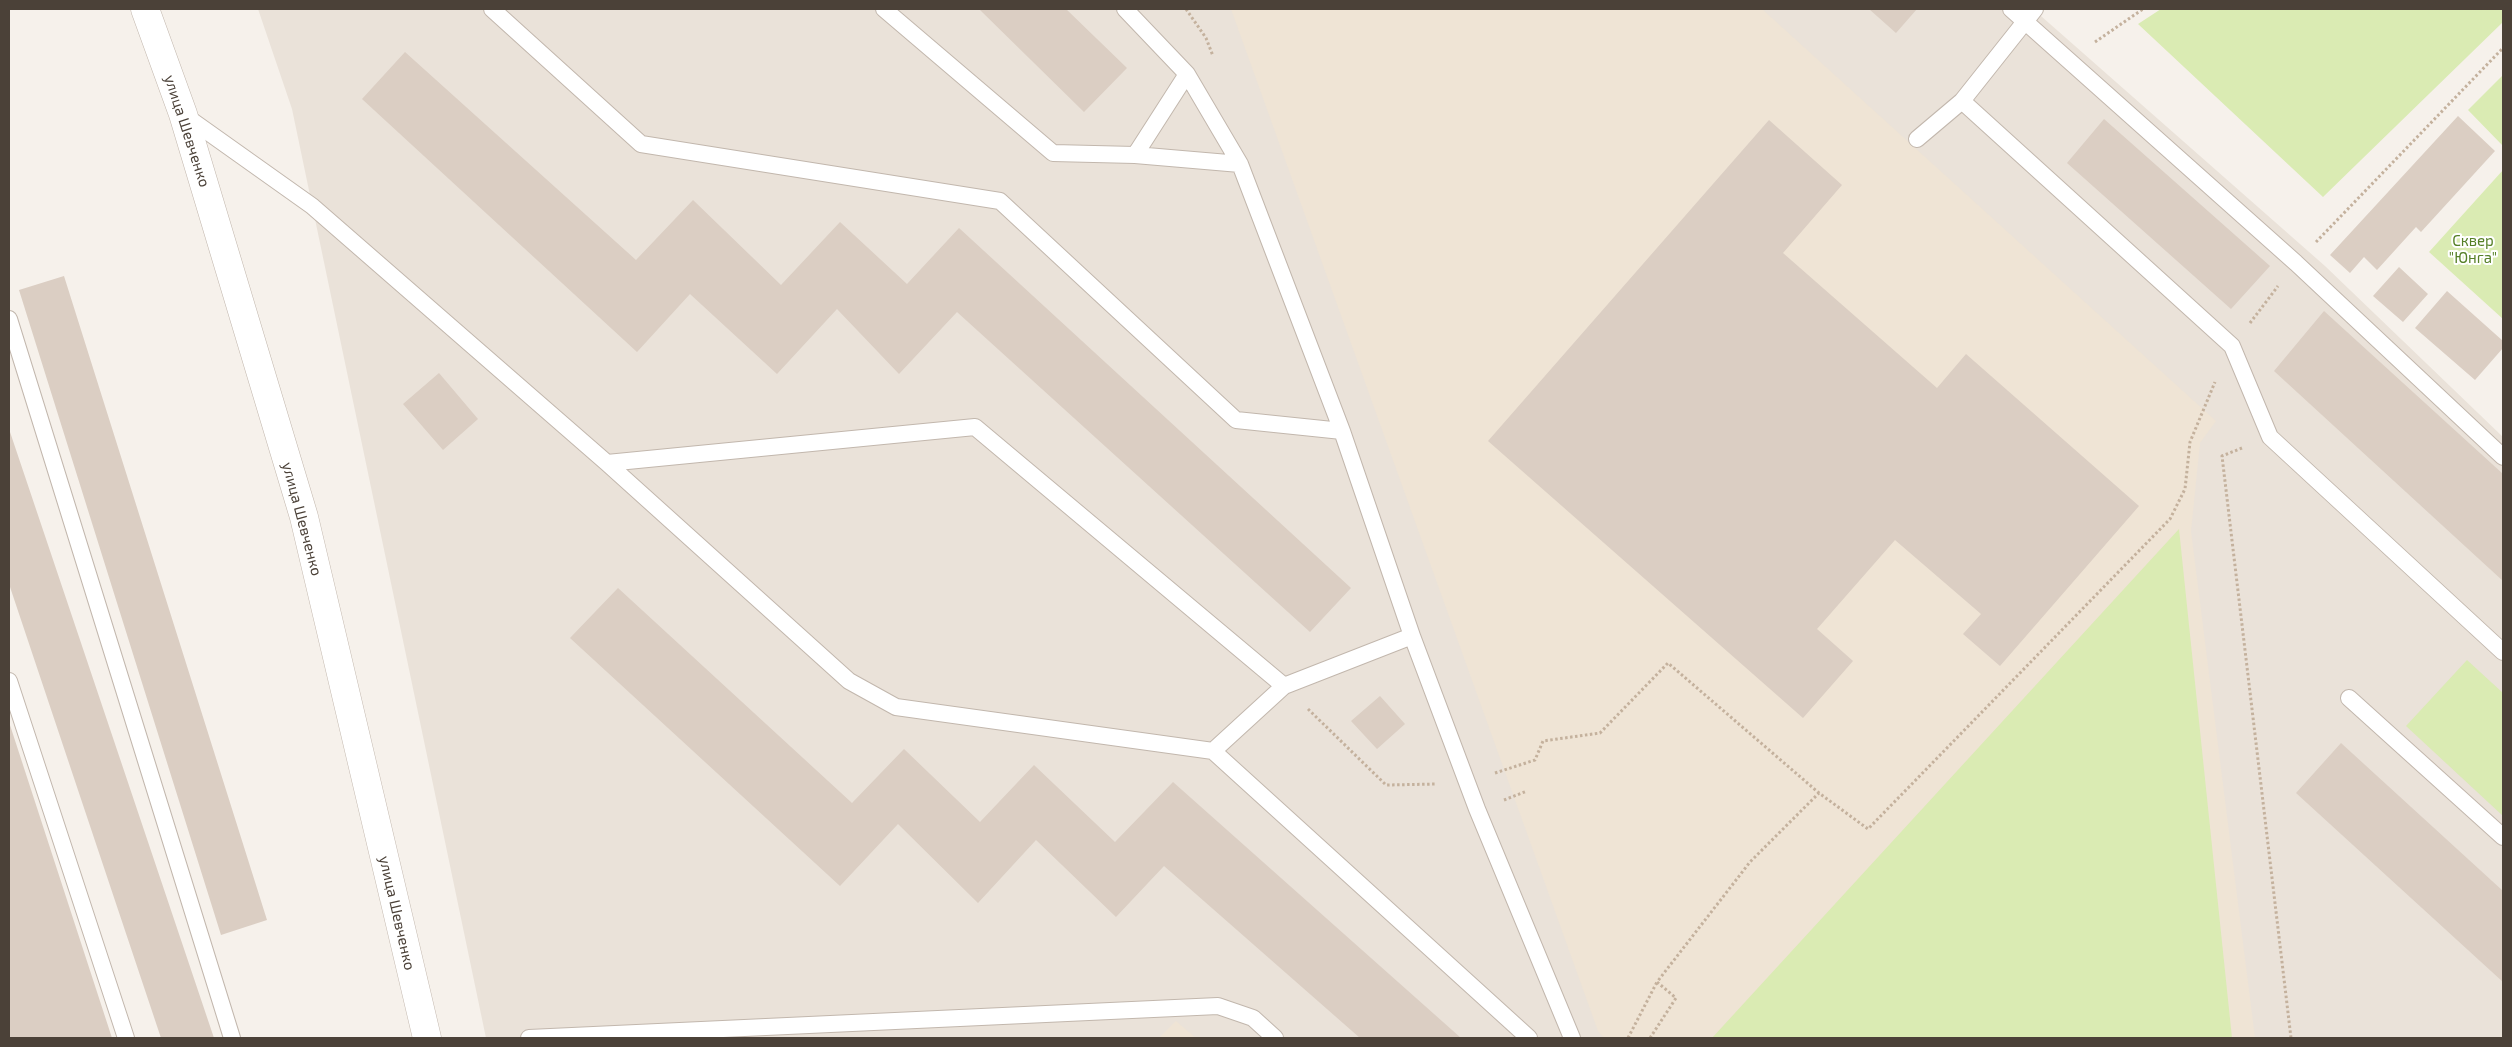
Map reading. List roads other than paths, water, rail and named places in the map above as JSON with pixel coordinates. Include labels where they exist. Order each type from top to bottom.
[{"type":"street","name":"улица Шевченко","points":[[145,9],[183,114],[304,517],[427,1038]]},
{"type":"lane","points":[[492,9],[641,144],[1000,201],[1236,420],[1342,431]]},
{"type":"lane","points":[[884,9],[1052,153],[1135,154],[1240,164]]},
{"type":"lane","points":[[1125,9],[1187,74],[1240,164],[1342,431],[1412,636],[1477,809],[1572,1038]]},
{"type":"lane","points":[[2011,9],[2029,15],[2503,457]]},
{"type":"lane","points":[[1917,139],[1962,101],[2029,15]]},
{"type":"lane","points":[[1135,154],[1187,74]]},
{"type":"lane","points":[[1962,101],[2232,346],[2270,437],[2503,652]]},
{"type":"lane","points":[[183,114],[312,206],[607,463],[850,681],[896,707],[1213,751],[1529,1038]]},
{"type":"lane","points":[[9,320],[232,1038]]},
{"type":"lane","points":[[607,463],[975,427],[1284,686]]},
{"type":"lane","points":[[1213,751],[1284,686],[1412,636]]},
{"type":"lane","points":[[9,680],[126,1038]]},
{"type":"lane","points":[[2349,698],[2503,838]]},
{"type":"lane","points":[[529,1038],[770,1033],[1218,1006],[1253,1018],[1275,1038]]},
{"type":"park label","name":"Сквер \"Юнга\"","points":[[2473,250]]}]
